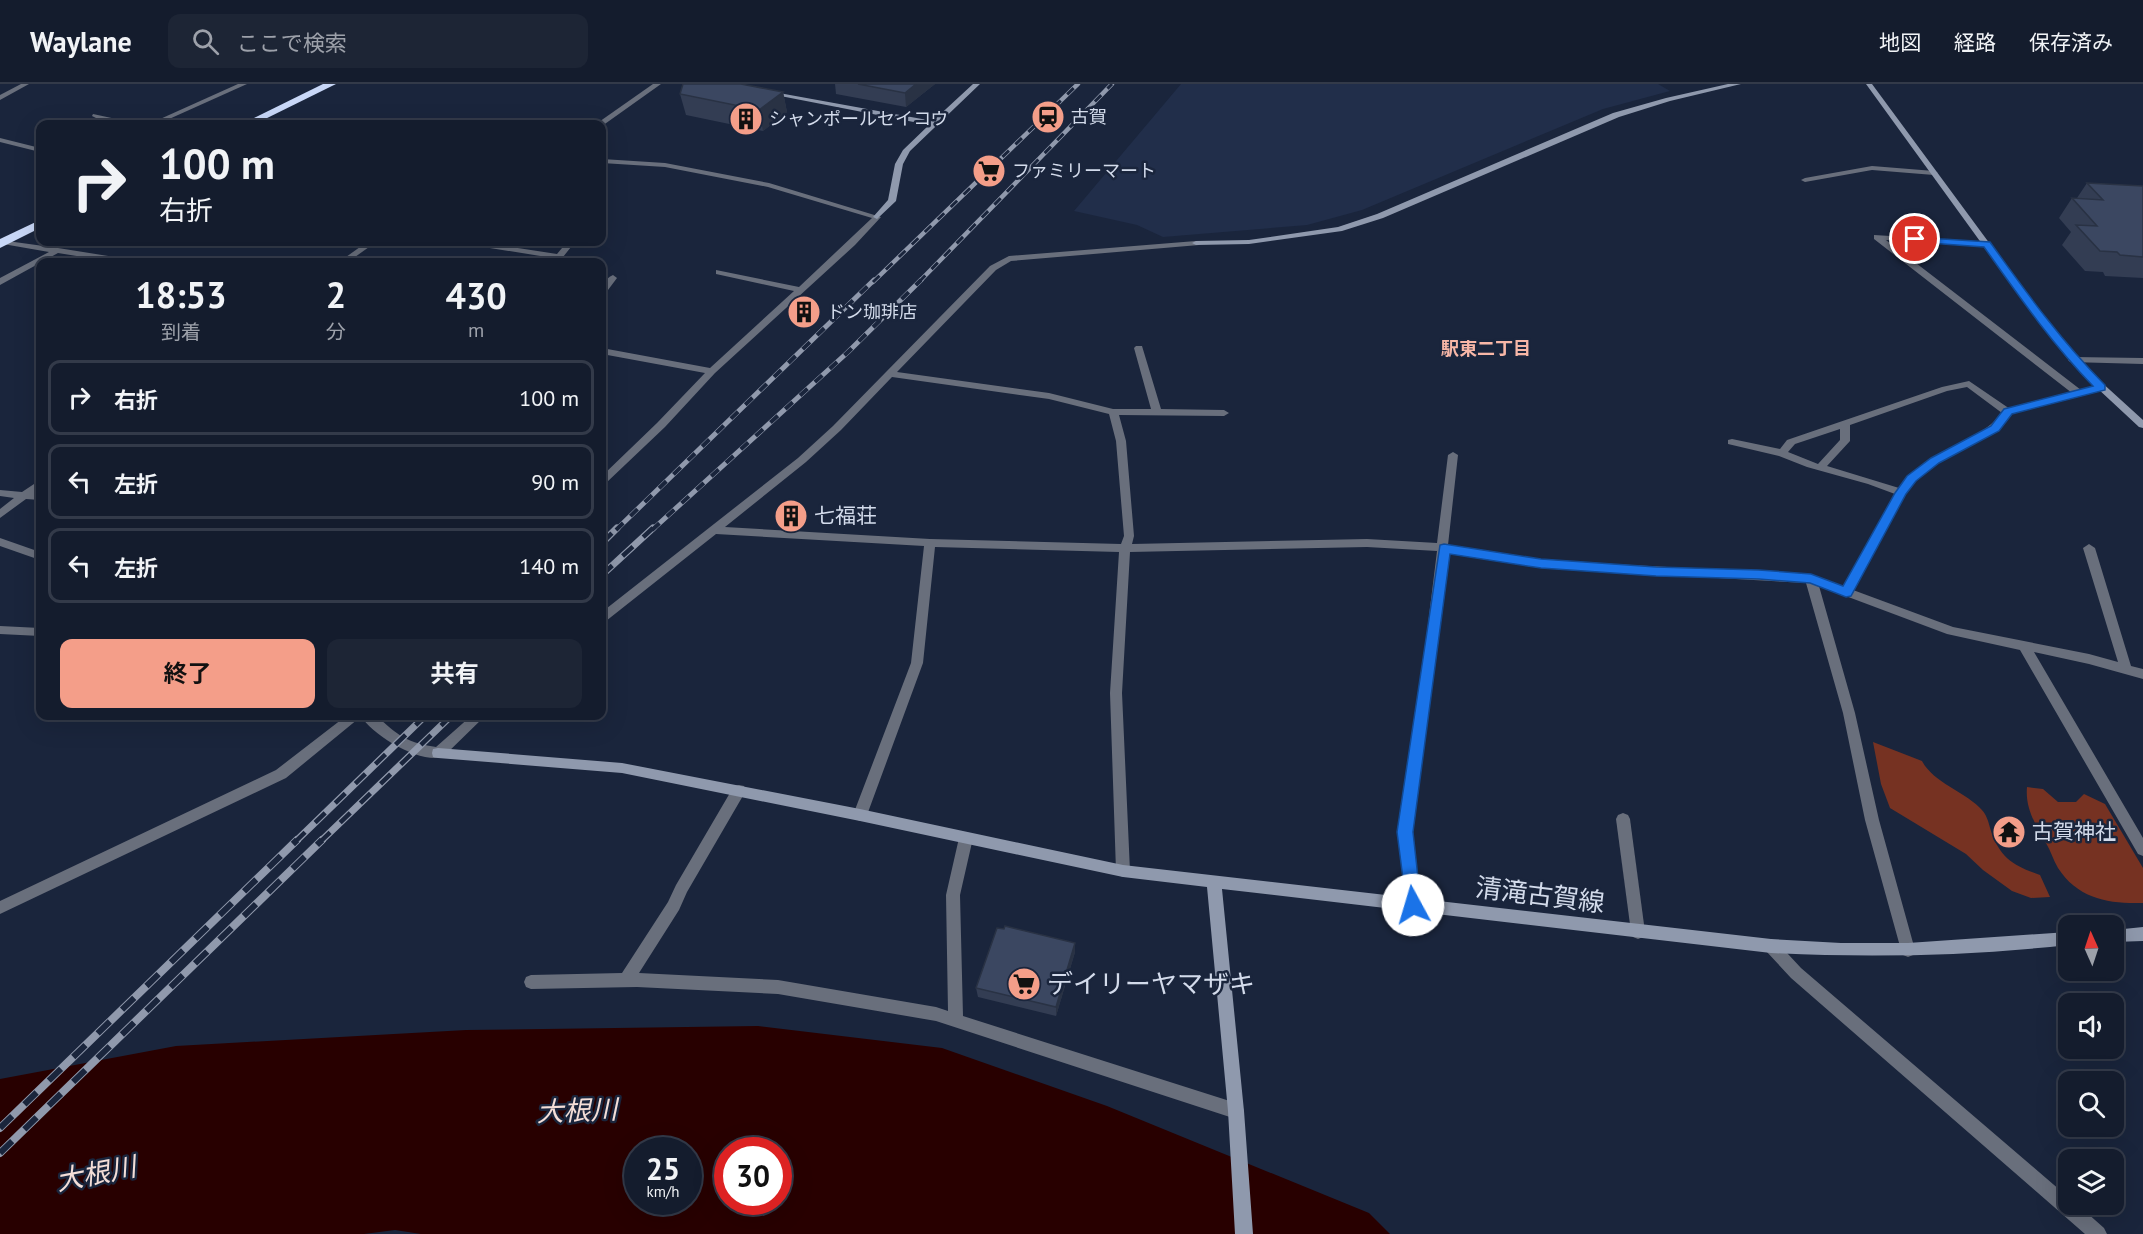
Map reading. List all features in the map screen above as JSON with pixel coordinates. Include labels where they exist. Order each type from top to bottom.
[{"type":"highway","points":[[255,120],[331,84]]},
{"type":"highway","points":[[1,243],[36,226]]},
{"type":"street","points":[[0,98],[27,84]]},
{"type":"street","points":[[162,120],[244,84]]},
{"type":"street","points":[[604,120],[658,84]]},
{"type":"street","points":[[606,477],[661,425],[712,371],[877,217],[892,201],[899,164],[907,150],[977,84]]},
{"type":"street","points":[[606,615],[802,460],[993,268],[1009,259],[1196,243],[1249,242],[1339,229],[1380,216],[1616,115],[1668,99],[1738,84]]},
{"type":"street","points":[[1869,84],[2073,360],[2143,425]]},
{"type":"street","points":[[758,92],[935,124]]},
{"type":"street","points":[[96,116],[113,120]]},
{"type":"street","points":[[0,140],[36,149]]},
{"type":"street","points":[[606,161],[665,165],[769,185],[877,217]]},
{"type":"street","points":[[1805,180],[1872,168],[1934,173]]},
{"type":"street","points":[[1986,244],[1876,237],[2078,393]]},
{"type":"street","points":[[1,243],[104,258]]},
{"type":"street","points":[[349,258],[366,246]]},
{"type":"street","points":[[485,246],[547,258]]},
{"type":"street","points":[[559,258],[568,246]]},
{"type":"street","points":[[44,258],[58,250]]},
{"type":"street","points":[[0,282],[36,262]]},
{"type":"street","points":[[719,272],[801,290]]},
{"type":"street","points":[[606,287],[613,278]]},
{"type":"street","points":[[1139,348],[1157,413]]},
{"type":"street","points":[[606,352],[712,371]]},
{"type":"street","points":[[2073,360],[2143,361]]},
{"type":"street","points":[[889,374],[1049,396],[1113,412],[1224,413]]},
{"type":"street","points":[[1782,453],[1791,442],[1946,388],[1969,384],[2008,412]]},
{"type":"street","points":[[1846,593],[1901,493],[1912,478],[1935,460],[1995,428],[2008,412],[2101,388]]},
{"type":"street","points":[[1113,412],[1122,441],[1129,536],[1125,548],[1116,693],[1123,871]]},
{"type":"street","points":[[1821,467],[1845,441],[1845,423]]},
{"type":"street","points":[[1732,442],[1782,453],[1797,461],[1880,483],[1901,493]]},
{"type":"street","points":[[1413,905],[1405,832],[1444,549],[1453,455]]},
{"type":"street","points":[[0,514],[36,486]]},
{"type":"street","points":[[0,493],[36,496]]},
{"type":"street","points":[[716,530],[930,543],[1125,548],[1367,543],[1425,545],[1541,564],[1759,574],[1811,579],[1951,631],[2143,674]]},
{"type":"street","points":[[0,542],[36,555]]},
{"type":"street","points":[[860,814],[917,663],[930,543]]},
{"type":"street","points":[[2089,548],[2126,669]]},
{"type":"street","points":[[1811,579],[1849,713],[1872,820],[1908,950]]},
{"type":"street","points":[[0,630],[36,633]]},
{"type":"street","points":[[2025,647],[2143,850]]},
{"type":"street","points":[[0,908],[281,774],[349,720]]},
{"type":"street","points":[[372,720],[398,743],[438,753],[475,720]]},
{"type":"street","name":"清滝古賀線","points":[[438,753],[622,768],[860,814],[1123,871],[1638,932],[1771,946],[1841,950],[1908,950],[2058,940]]},
{"type":"street","points":[[626,980],[674,906],[681,889],[739,790]]},
{"type":"street","points":[[1623,819],[1638,932]]},
{"type":"street","points":[[956,1020],[953,895],[966,838]]},
{"type":"street","points":[[1214,883],[1236,1112],[1244,1234]]},
{"type":"street","points":[[2124,935],[2143,934]]},
{"type":"street","points":[[1771,946],[1796,973],[2098,1234]]},
{"type":"street","points":[[531,982],[626,980],[778,987],[936,1014],[1236,1112]]},
{"type":"shaded area","points":[[1181,84],[1658,84],[1670,91],[1603,109],[1362,210],[1307,225],[1163,237],[1137,225],[1074,211]]},
{"type":"shaded area","points":[[1873,742],[1922,761],[1933,775],[1979,807],[1986,815],[1999,848],[2015,864],[2040,875],[2050,897],[2031,898],[2012,891],[1983,870],[1966,854],[1890,808],[1881,784]]},
{"type":"shaded area","points":[[2027,787],[2043,789],[2058,802],[2076,802],[2084,794],[2105,804],[2143,868],[2143,903],[2106,901],[2095,898],[2075,887],[2066,878],[2056,865],[2032,816]]},
{"type":"water","name":"大根川","points":[[758,1026],[942,1048],[1107,1106],[1369,1213],[1390,1234],[421,1234],[395,1230],[364,1234],[0,1234],[0,1079],[176,1046],[466,1030]]},
{"type":"building","points":[[683,84],[741,84],[783,92],[759,110],[680,94]]},
{"type":"building","points":[[858,84],[916,84],[905,93]]},
{"type":"building","points":[[2087,183],[2143,186],[2143,257],[2100,251],[2076,225],[2097,226],[2072,198],[2103,200]]},
{"type":"building","name":"デイリーヤマザキ","points":[[1005,926],[1075,943],[1056,1007],[976,988],[997,928],[1004,929]]},
{"type":"railway","points":[[873,282],[1078,84]]},
{"type":"railway","points":[[920,281],[1112,84]]},
{"type":"railway","points":[[616,530],[874,280]]},
{"type":"railway","points":[[652,530],[848,352],[920,281]]},
{"type":"railway","points":[[606,539],[617,528]]},
{"type":"railway","points":[[606,571],[653,528]]},
{"type":"railway","points":[[295,842],[421,720]]},
{"type":"railway","points":[[320,842],[447,720]]},
{"type":"railway","points":[[0,1128],[297,840]]},
{"type":"railway","points":[[0,1153],[322,840]]},
{"type":"place","name":"古賀","points":[[1048,117]]},
{"type":"place","name":"シャンポールセイコウ","points":[[746,119]]},
{"type":"place","name":"ファミリーマート","points":[[989,171]]},
{"type":"place","name":"ドン珈琲店","points":[[804,312]]},
{"type":"place","name":"七福荘","points":[[791,516]]},
{"type":"place","name":"古賀神社","points":[[2009,832]]},
{"type":"place","name":"デイリーヤマザキ","points":[[1024,984]]},
{"type":"district","name":"駅東二丁目","points":[[1486,349]]},
{"type":"route","points":[[1413,905],[1405,832],[1444,549],[1541,564],[1759,574],[1811,579],[1846,593],[1901,493],[1912,478],[1935,460],[1995,428],[2008,412],[2101,388],[2073,360],[1986,244],[1915,239]]}]
